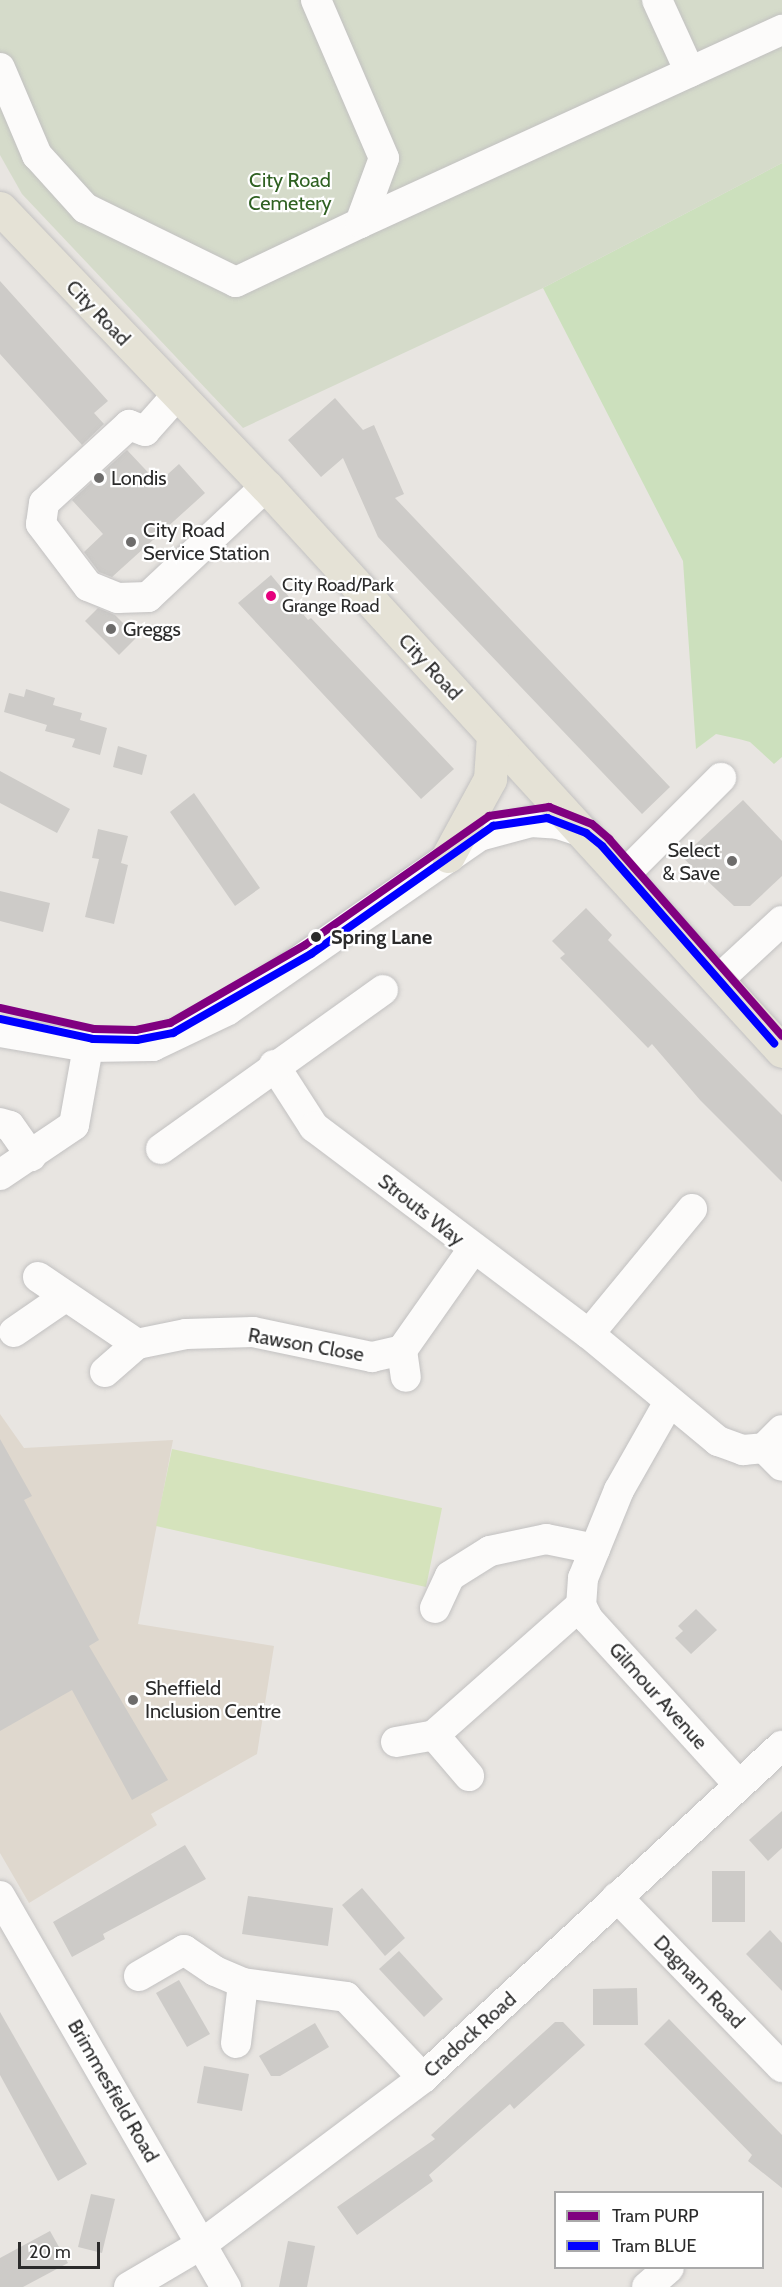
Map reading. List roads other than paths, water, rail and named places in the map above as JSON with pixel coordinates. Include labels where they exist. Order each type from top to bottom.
[{"type":"main road","name":"City Road","points":[[0,208],[266,486],[493,735],[625,874],[782,1051]]},
{"type":"main road","points":[[448,856],[490,779],[493,735]]},
{"type":"street","points":[[316,0],[384,158],[360,223]]},
{"type":"street","points":[[657,0],[690,72]]},
{"type":"street","points":[[0,68],[37,155],[85,208],[236,282],[782,30]]},
{"type":"street","points":[[177,394],[145,430],[129,425],[44,503],[41,524],[88,586],[118,598],[148,597],[266,486]]},
{"type":"street","points":[[625,874],[721,778]]},
{"type":"street","points":[[0,1032],[101,1047],[153,1046],[228,1010],[479,836],[516,824],[558,824],[586,833]]},
{"type":"street","points":[[718,980],[782,921]]},
{"type":"street","points":[[161,1149],[213,1107],[383,990]]},
{"type":"street","points":[[0,1175],[74,1125],[101,1047]]},
{"type":"street","name":"Strouts Way","points":[[274,1065],[314,1127],[473,1249],[589,1334],[718,1442],[743,1450],[776,1448]]},
{"type":"street","points":[[0,1123],[10,1126],[31,1156]]},
{"type":"street","points":[[589,1334],[692,1209]]},
{"type":"street","name":"Rawson Close","points":[[105,1372],[137,1344],[186,1334],[254,1332],[404,1364],[473,1249]]},
{"type":"street","points":[[38,1277],[100,1323],[137,1344]]},
{"type":"street","points":[[14,1332],[65,1297]]},
{"type":"street","points":[[396,1742],[434,1735],[581,1605],[583,1578],[619,1490],[669,1402]]},
{"type":"street","points":[[435,1608],[450,1576],[490,1551],[546,1539],[594,1549]]},
{"type":"street","name":"Gilmour Avenue","points":[[581,1605],[588,1619],[739,1785]]},
{"type":"street","points":[[434,1735],[469,1776]]},
{"type":"street","name":"Cradock Road","points":[[129,2287],[202,2244],[423,2078],[782,1746]]},
{"type":"street","name":"Brimmesfield Road","points":[[0,1896],[226,2287]]},
{"type":"street","name":"Dagnam Road","points":[[617,1897],[782,2067]]},
{"type":"street","points":[[139,1976],[184,1950],[214,1971],[243,1983],[346,1997],[423,2078]]},
{"type":"street","points":[[236,2043],[243,1983]]},
{"type":"street","points":[[646,2287],[668,2269]]},
{"type":"tram line","name":"PURP","points":[[0,1008],[94,1029],[136,1030],[170,1023],[305,945],[489,816],[549,807],[592,824],[609,839],[782,1036]]},
{"type":"tram line","name":"BLUE","points":[[0,1019],[93,1039],[137,1040],[173,1033],[311,954],[493,826],[547,818],[586,833],[602,846],[774,1043]]},
{"type":"place","name":"Londis","points":[[99,478]]},
{"type":"place","name":"City Road Service Station","points":[[131,542]]},
{"type":"place","name":"City Road/Park Grange Road","points":[[271,596]]},
{"type":"place","name":"Greggs","points":[[111,629]]},
{"type":"place","name":"Select & Save","points":[[732,861]]},
{"type":"place","name":"Spring Lane","points":[[316,937]]},
{"type":"place","name":"Sheffield Inclusion Centre","points":[[133,1700]]},
{"type":"park label","name":"City Road Cemetery","points":[[290,192]]}]
